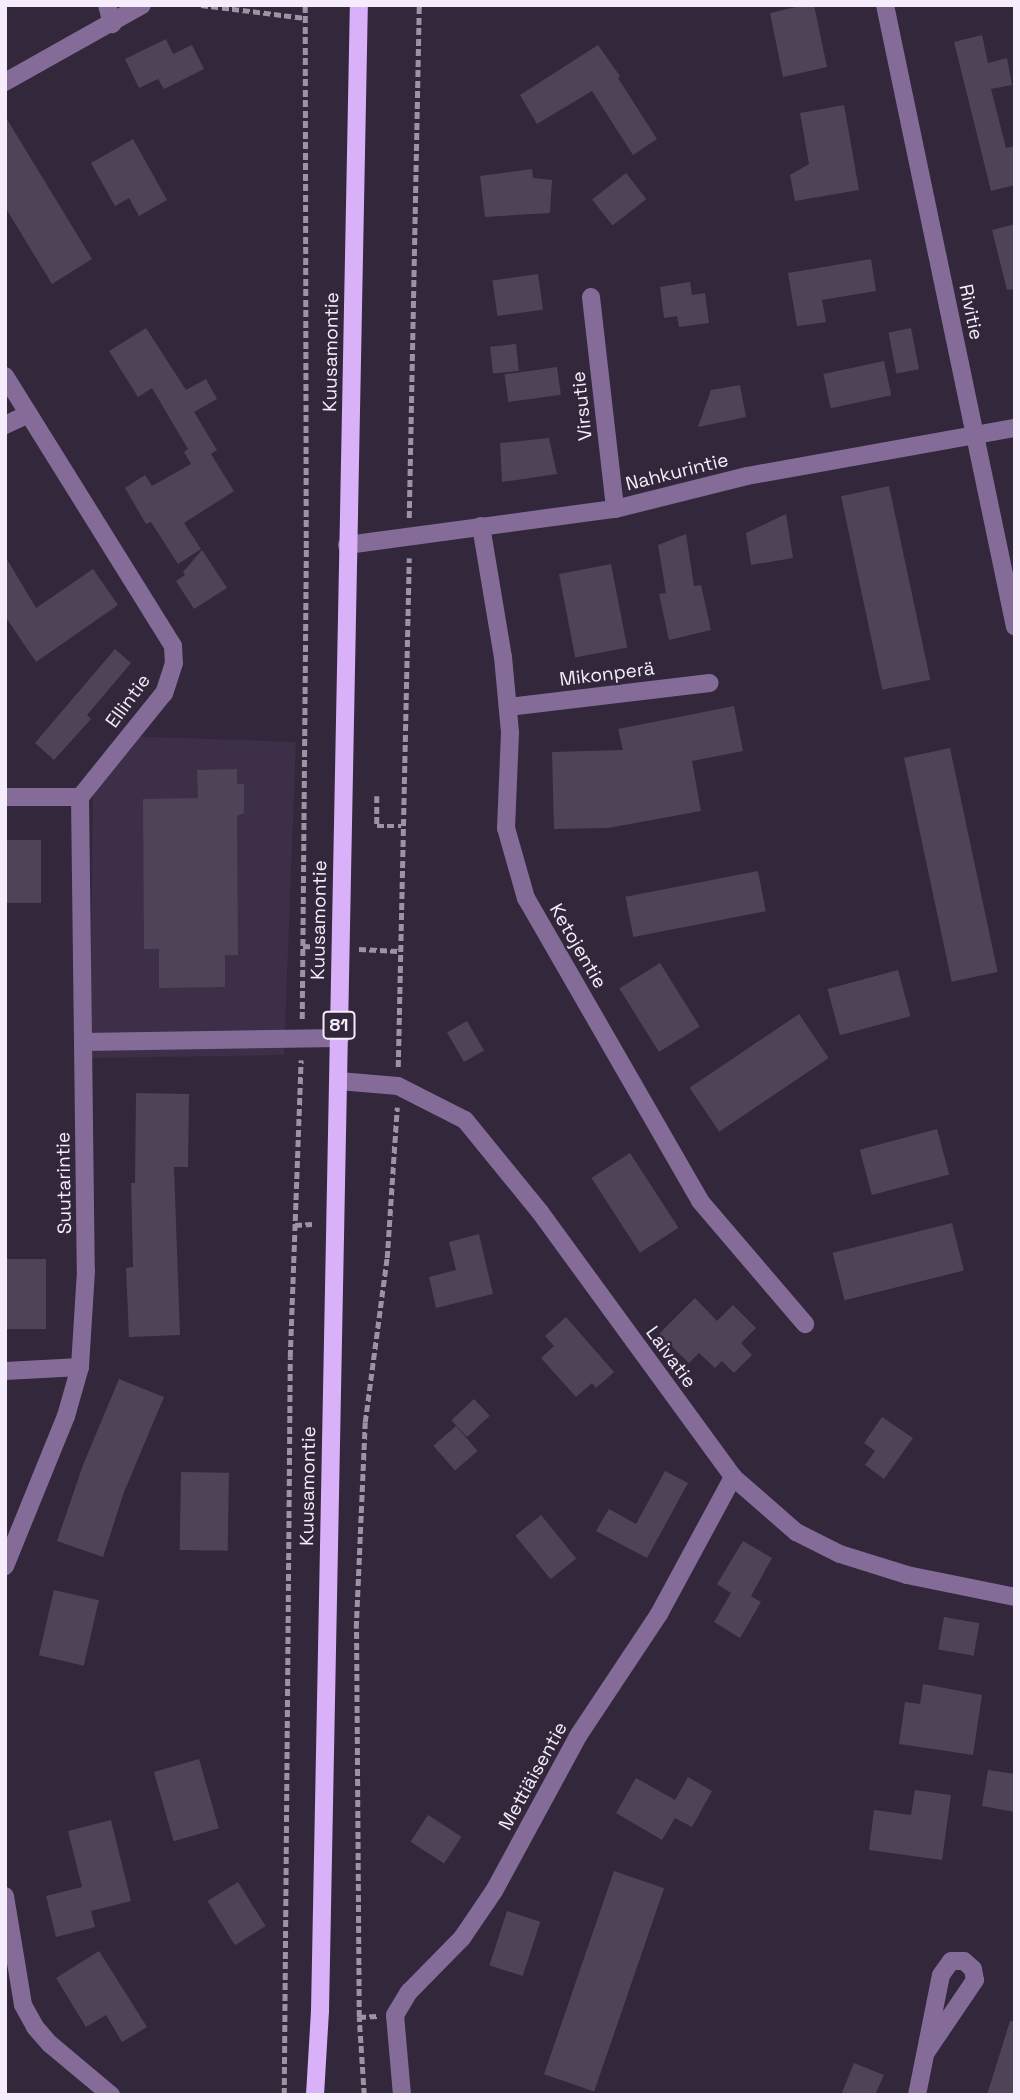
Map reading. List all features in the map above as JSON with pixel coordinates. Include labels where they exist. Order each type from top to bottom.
[{"type":"main road","name":"Kuusamontie","points":[[315,2095],[319,2044],[359,5]]},
{"type":"main road","name":"Kuusamontie","points":[[319,2044],[322,2095]]},
{"type":"street","points":[[107,5],[112,24]]},
{"type":"street","points":[[5,82],[142,5]]},
{"type":"street","name":"Rivitie","points":[[885,5],[1015,627]]},
{"type":"street","name":"Virsutie","points":[[591,297],[615,509]]},
{"type":"street","name":"Ellintie","points":[[5,376],[173,646],[174,663],[164,693],[80,797]]},
{"type":"street","points":[[5,425],[29,414]]},
{"type":"street","name":"Nahkurintie","points":[[347,545],[615,509],[747,475],[1015,428]]},
{"type":"street","name":"Ketojentie","points":[[481,526],[503,657],[508,707],[510,733],[506,828],[526,898],[700,1201],[805,1324]]},
{"type":"street","name":"Mikonperä","points":[[508,707],[710,683]]},
{"type":"street","points":[[5,797],[80,797],[83,1042],[340,1038]]},
{"type":"street","name":"Suutarintie","points":[[5,1566],[65,1416],[80,1367],[86,1271],[83,1042]]},
{"type":"street","name":"Laivatie","points":[[339,1081],[398,1087],[465,1120],[540,1212],[733,1477],[796,1532],[840,1554],[906,1576],[1015,1597]]},
{"type":"street","points":[[5,1371],[80,1367]]},
{"type":"street","name":"Mettiäisentie","points":[[402,2095],[395,2015],[409,1992],[462,1938],[494,1891],[578,1736],[659,1614],[733,1477]]},
{"type":"street","points":[[5,1896],[23,2004],[35,2027],[50,2044],[111,2095]]},
{"type":"street","points":[[917,2095],[928,2051]]},
{"type":"path","points":[[201,5],[305,18]]},
{"type":"path","points":[[364,2095],[359,2017],[356,1628],[365,1422],[387,1258],[398,1087],[419,5]]},
{"type":"path","points":[[377,796],[377,826],[402,826]]},
{"type":"path","points":[[295,1225],[312,1224]]},
{"type":"shaded area","points":[[123,736],[296,742],[284,1055],[90,1058],[93,783]]},
{"type":"building","points":[[814,5],[827,67],[783,77],[770,13]]},
{"type":"building","points":[[982,35],[988,63],[1007,58],[1012,85],[991,89],[1006,148],[1015,146],[1015,185],[991,191],[954,42]]},
{"type":"building","points":[[166,39],[173,54],[192,45],[204,69],[164,89],[158,79],[139,88],[125,59]]},
{"type":"building","points":[[598,45],[620,76],[618,78],[657,139],[633,155],[592,91],[537,124],[520,95]]},
{"type":"building","points":[[844,105],[859,190],[795,201],[790,175],[809,164],[800,113]]},
{"type":"building","points":[[5,116],[92,259],[52,284],[5,207]]},
{"type":"building","points":[[133,139],[167,200],[139,216],[129,198],[115,206],[91,163]]},
{"type":"building","points":[[532,169],[533,178],[552,180],[550,213],[485,217],[480,176]]},
{"type":"building","points":[[626,173],[646,199],[612,225],[592,199]]},
{"type":"building","points":[[1015,224],[1015,289],[1007,290],[992,230]]},
{"type":"building","points":[[871,259],[876,291],[822,300],[826,322],[797,326],[788,273]]},
{"type":"building","points":[[538,274],[543,310],[497,316],[492,280]]},
{"type":"building","points":[[690,282],[692,295],[705,293],[709,323],[679,327],[677,316],[664,318],[660,287]]},
{"type":"building","points":[[146,328],[186,390],[206,379],[217,399],[194,412],[217,450],[211,454],[234,491],[184,523],[201,549],[178,564],[151,522],[146,524],[125,488],[145,475],[152,486],[191,464],[184,452],[188,449],[152,388],[138,397],[109,351]]},
{"type":"building","points":[[911,328],[919,369],[896,374],[888,332]]},
{"type":"building","points":[[516,344],[519,371],[493,374],[490,347]]},
{"type":"building","points":[[884,361],[891,395],[831,408],[823,374]]},
{"type":"building","points":[[557,367],[561,395],[508,402],[505,374]]},
{"type":"building","points":[[740,385],[746,417],[698,427],[711,390]]},
{"type":"building","points":[[549,438],[557,474],[502,482],[500,443]]},
{"type":"building","points":[[889,486],[930,680],[882,690],[841,496]]},
{"type":"building","points":[[786,514],[793,558],[751,565],[746,533]]},
{"type":"building","points":[[686,534],[694,586],[701,585],[711,630],[669,640],[659,594],[666,593],[658,545]]},
{"type":"building","points":[[202,550],[227,588],[194,609],[176,581],[185,575],[183,572]]},
{"type":"building","points":[[5,556],[36,608],[93,569],[118,605],[36,662],[5,616]]},
{"type":"building","points":[[611,564],[627,647],[575,658],[559,574]]},
{"type":"building","points":[[115,649],[131,663],[87,715],[91,719],[54,760],[35,743]]},
{"type":"building","points":[[734,706],[743,751],[692,761],[701,811],[608,828],[554,829],[552,752],[623,750],[618,729]]},
{"type":"building","points":[[950,748],[998,972],[952,982],[904,758]]},
{"type":"building","points":[[237,769],[237,784],[244,784],[244,813],[237,816],[238,955],[225,955],[225,987],[159,988],[159,949],[144,949],[143,799],[198,798],[197,770]]},
{"type":"building","points":[[7,840],[41,840],[41,903],[7,903]]},
{"type":"building","points":[[758,871],[766,911],[633,937],[625,897]]},
{"type":"building","points":[[660,963],[700,1027],[659,1052],[619,988]]},
{"type":"building","points":[[898,970],[910,1016],[840,1035],[827,989]]},
{"type":"building","points":[[799,1014],[829,1058],[719,1132],[690,1088]]},
{"type":"building","points":[[467,1021],[484,1050],[464,1062],[447,1032]]},
{"type":"building","points":[[136,1093],[189,1094],[188,1167],[174,1167],[180,1335],[129,1337],[126,1268],[133,1267],[131,1183],[135,1183]]},
{"type":"building","points":[[937,1129],[949,1174],[872,1195],[860,1150]]},
{"type":"building","points":[[630,1153],[678,1228],[640,1253],[591,1178]]},
{"type":"building","points":[[952,1223],[964,1271],[845,1300],[833,1253]]},
{"type":"building","points":[[479,1234],[493,1294],[436,1308],[429,1277],[456,1270],[449,1242]]},
{"type":"building","points":[[7,1259],[46,1259],[46,1329],[7,1329]]},
{"type":"building","points":[[695,1298],[717,1321],[733,1305],[756,1328],[741,1343],[752,1355],[734,1373],[722,1361],[715,1368],[699,1353],[689,1363],[659,1334]]},
{"type":"building","points":[[566,1317],[614,1372],[596,1388],[592,1383],[576,1397],[541,1358],[554,1346],[545,1336]]},
{"type":"building","points":[[119,1379],[164,1397],[124,1492],[103,1557],[57,1541],[83,1465]]},
{"type":"building","points":[[474,1399],[490,1416],[467,1437],[451,1420]]},
{"type":"building","points":[[882,1417],[913,1438],[884,1479],[865,1465],[875,1451],[864,1443]]},
{"type":"building","points":[[456,1426],[478,1451],[455,1471],[433,1446]]},
{"type":"building","points":[[665,1471],[688,1483],[647,1558],[596,1531],[609,1509],[636,1524]]},
{"type":"building","points":[[181,1472],[229,1473],[228,1551],[180,1550]]},
{"type":"building","points":[[541,1515],[576,1559],[551,1579],[515,1536]]},
{"type":"building","points":[[743,1541],[772,1558],[751,1596],[761,1602],[740,1638],[714,1622],[731,1593],[717,1584]]},
{"type":"building","points":[[54,1590],[99,1600],[84,1666],[39,1655]]},
{"type":"building","points":[[944,1617],[979,1623],[974,1656],[938,1649]]},
{"type":"building","points":[[923,1684],[982,1695],[973,1755],[899,1744],[905,1702],[920,1704]]},
{"type":"building","points":[[199,1759],[219,1828],[174,1841],[154,1772]]},
{"type":"building","points":[[988,1770],[1015,1774],[1015,1812],[982,1806]]},
{"type":"building","points":[[688,1777],[712,1791],[692,1827],[675,1818],[662,1840],[616,1813],[636,1778],[675,1800]]},
{"type":"building","points":[[915,1790],[951,1795],[942,1860],[869,1850],[874,1810],[911,1815]]},
{"type":"building","points":[[428,1815],[462,1837],[444,1864],[411,1842]]},
{"type":"building","points":[[111,1820],[131,1901],[91,1911],[95,1927],[56,1937],[46,1896],[82,1887],[68,1831]]},
{"type":"building","points":[[614,1871],[664,1888],[594,2092],[544,2074]]},
{"type":"building","points":[[238,1882],[266,1926],[235,1945],[207,1901]]},
{"type":"building","points":[[507,1911],[540,1922],[523,1976],[489,1965]]},
{"type":"building","points":[[99,1951],[147,2027],[122,2042],[106,2015],[86,2027],[56,1978]]},
{"type":"building","points":[[1010,2021],[1015,2021],[1015,2095],[987,2095]]},
{"type":"building","points":[[854,2063],[884,2075],[875,2095],[841,2095]]}]
